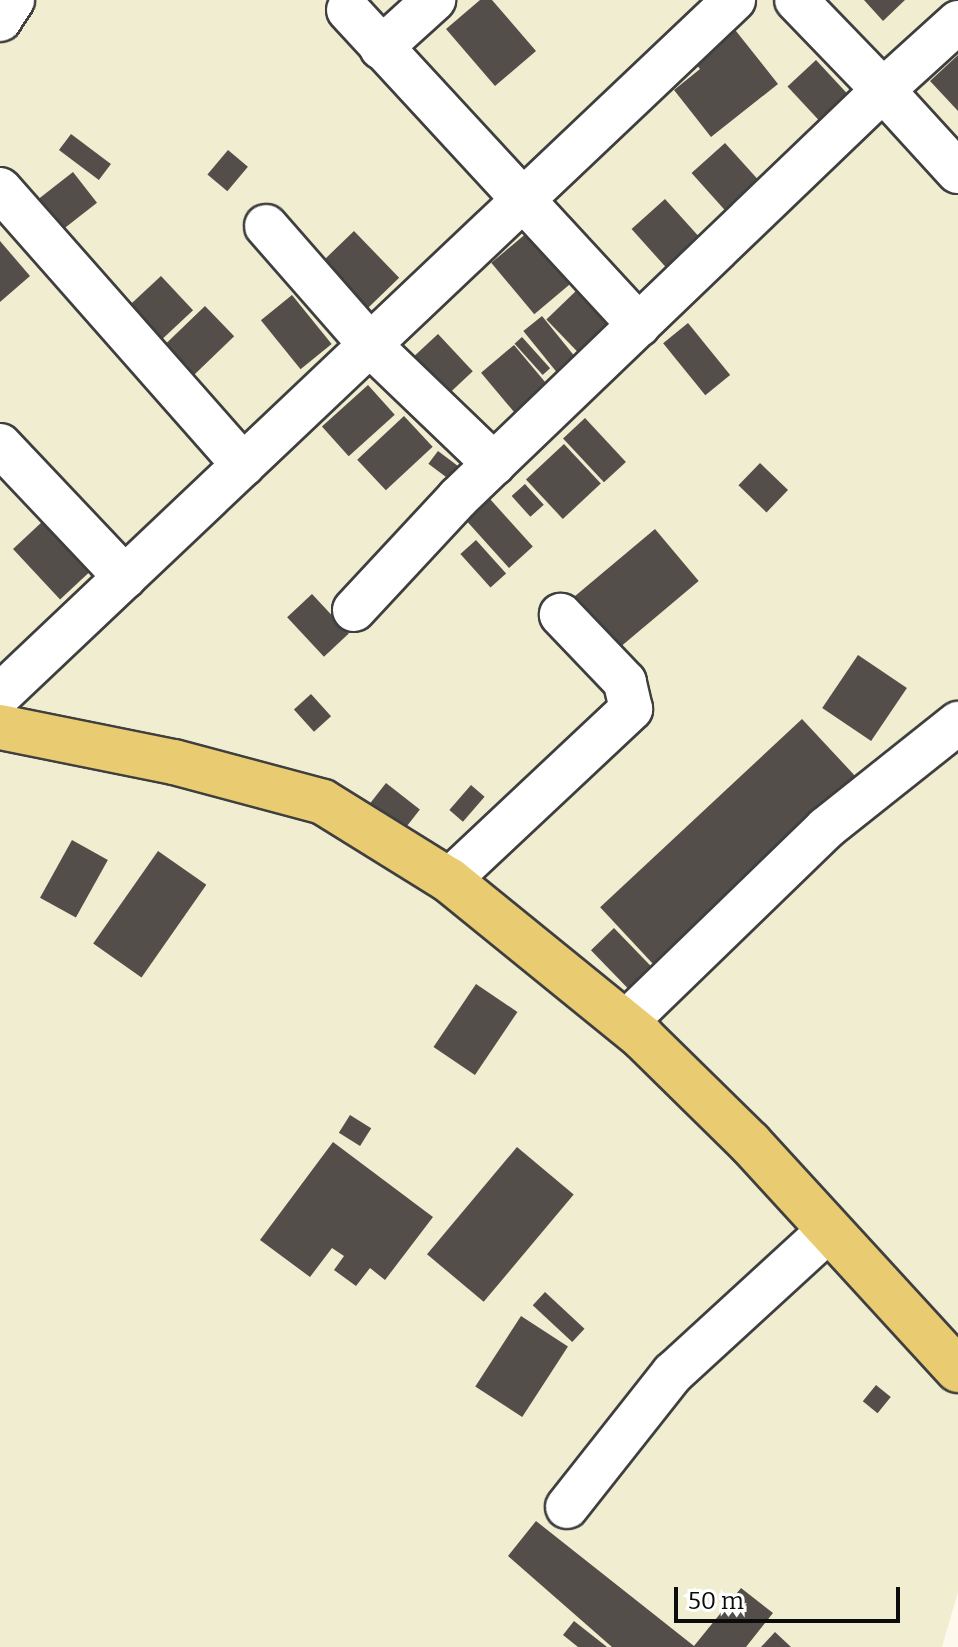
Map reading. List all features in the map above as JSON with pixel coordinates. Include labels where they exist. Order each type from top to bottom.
[{"type":"main road","points":[[0,727],[323,802],[449,880],[625,1023],[829,1230],[958,1370]]},
{"type":"street","points":[[0,20],[13,0]]},
{"type":"street","points":[[381,48],[434,0]]},
{"type":"street","points":[[0,695],[370,345],[519,198],[734,0]]},
{"type":"street","points":[[796,0],[958,172]]},
{"type":"street","points":[[348,10],[639,325]]},
{"type":"street","points":[[354,610],[494,464],[883,90],[958,22]]},
{"type":"street","points":[[0,189],[243,465]]},
{"type":"street","points":[[266,226],[370,345],[494,464]]},
{"type":"street","points":[[0,445],[125,577]]},
{"type":"street","points":[[449,880],[631,709],[625,682],[561,615]]},
{"type":"street","points":[[625,1023],[826,828],[958,723]]},
{"type":"street","points":[[567,1507],[673,1373],[829,1230]]},
{"type":"shaded area","points":[[0,0],[958,0],[958,1592],[942,1647],[0,1647]]},
{"type":"building","points":[[480,0],[492,0],[536,51],[495,86],[446,29]]},
{"type":"building","points":[[864,0],[905,0],[883,21]]},
{"type":"building","points":[[732,26],[778,84],[711,137],[674,90],[700,69],[691,58]]},
{"type":"building","points":[[958,55],[958,111],[930,81]]},
{"type":"building","points":[[816,60],[857,104],[828,130],[787,87]]},
{"type":"building","points":[[71,134],[111,164],[99,180],[59,150]]},
{"type":"building","points":[[725,143],[769,192],[736,222],[692,173]]},
{"type":"building","points":[[228,150],[248,167],[227,191],[207,175]]},
{"type":"building","points":[[73,172],[97,203],[53,237],[29,206]]},
{"type":"building","points":[[665,199],[709,248],[676,278],[632,229]]},
{"type":"building","points":[[354,231],[399,278],[365,310],[320,264]]},
{"type":"building","points":[[528,232],[571,283],[534,314],[491,263]]},
{"type":"building","points":[[0,241],[30,276],[0,302]]},
{"type":"building","points":[[161,276],[193,310],[151,349],[119,315]]},
{"type":"building","points":[[578,289],[619,331],[587,362],[546,320]]},
{"type":"building","points":[[292,295],[332,344],[301,369],[261,320]]},
{"type":"building","points":[[205,306],[234,336],[187,382],[158,352]]},
{"type":"building","points":[[542,316],[583,367],[564,382],[523,331]]},
{"type":"building","points":[[688,323],[730,375],[705,395],[663,343]]},
{"type":"building","points":[[438,334],[473,371],[444,398],[409,361]]},
{"type":"building","points":[[522,337],[550,368],[543,375],[515,344]]},
{"type":"building","points":[[514,345],[555,394],[522,422],[481,373]]},
{"type":"building","points":[[368,385],[395,415],[349,456],[322,426]]},
{"type":"building","points":[[404,416],[433,447],[386,490],[357,460]]},
{"type":"building","points":[[585,418],[626,462],[604,482],[563,438]]},
{"type":"building","points":[[564,444],[601,483],[563,519],[526,479]]},
{"type":"building","points":[[438,451],[466,472],[456,485],[428,464]]},
{"type":"building","points":[[760,463],[788,490],[767,512],[738,485]]},
{"type":"building","points":[[525,484],[544,505],[530,517],[512,496]]},
{"type":"building","points":[[490,499],[533,547],[509,568],[466,520]]},
{"type":"building","points":[[43,521],[90,571],[60,599],[13,549]]},
{"type":"building","points":[[655,529],[699,581],[615,651],[572,599]]},
{"type":"building","points":[[476,540],[506,573],[491,587],[460,554]]},
{"type":"building","points":[[312,594],[349,633],[324,657],[287,617]]},
{"type":"building","points":[[858,655],[907,688],[871,741],[822,708]]},
{"type":"building","points":[[311,694],[331,716],[314,732],[294,709]]},
{"type":"building","points":[[802,719],[857,778],[655,966],[600,907]]},
{"type":"building","points":[[386,783],[420,809],[403,831],[369,804]]},
{"type":"building","points":[[471,785],[485,797],[463,822],[449,810]]},
{"type":"building","points":[[72,840],[108,860],[76,918],[40,898]]},
{"type":"building","points":[[158,851],[206,885],[142,977],[93,944]]},
{"type":"building","points":[[614,928],[652,968],[629,990],[591,950]]},
{"type":"building","points":[[476,984],[517,1012],[475,1075],[434,1047]]},
{"type":"building","points":[[350,1115],[371,1128],[360,1146],[339,1133]]},
{"type":"building","points":[[333,1142],[433,1217],[385,1280],[370,1268],[356,1286],[334,1270],[344,1256],[332,1248],[310,1277],[260,1240]]},
{"type":"building","points":[[517,1147],[574,1195],[484,1302],[427,1254]]},
{"type":"building","points":[[545,1292],[584,1329],[572,1342],[533,1305]]},
{"type":"building","points":[[521,1316],[568,1346],[522,1417],[475,1386]]},
{"type":"building","points":[[876,1385],[891,1397],[878,1413],[863,1401]]},
{"type":"building","points":[[536,1521],[694,1646],[741,1588],[773,1613],[746,1647],[612,1647],[508,1556]]},
{"type":"building","points":[[574,1621],[607,1647],[578,1647],[563,1635]]},
{"type":"building","points":[[775,1632],[791,1647],[761,1647]]}]
